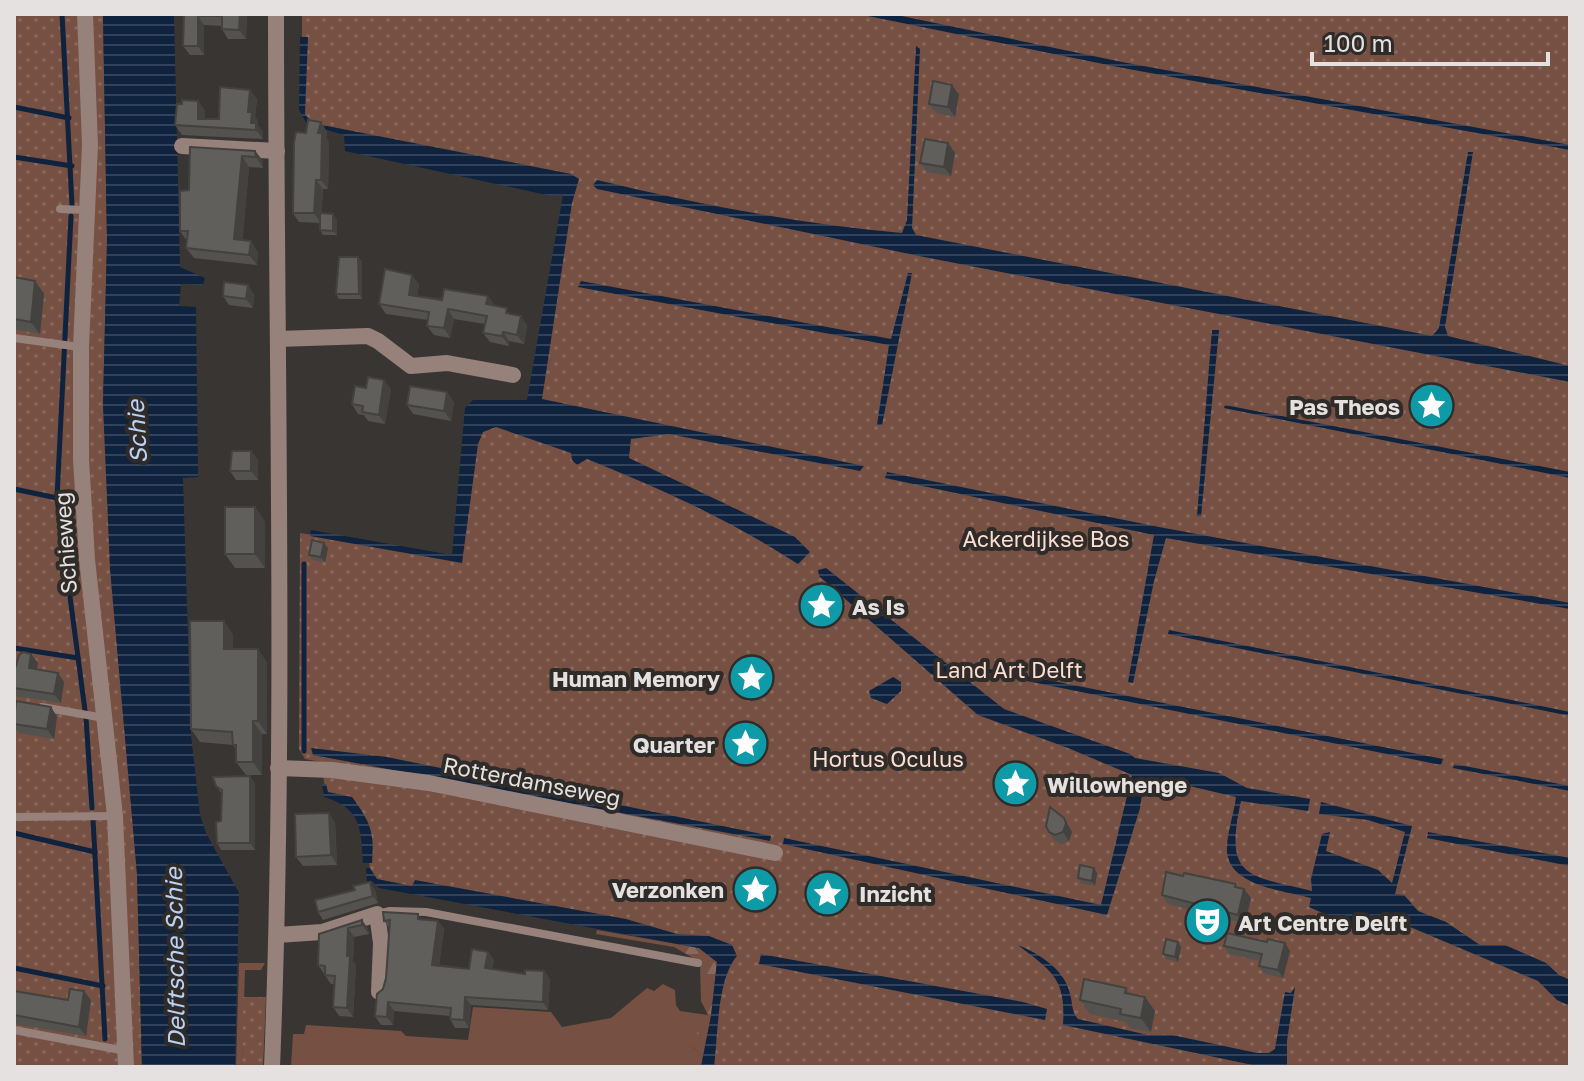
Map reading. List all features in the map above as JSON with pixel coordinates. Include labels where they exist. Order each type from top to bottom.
[{"type":"street","name":"Schieweg","points":[[85,14],[90,145],[77,348],[81,459],[100,718],[115,816],[126,1059]]},
{"type":"street","points":[[272,1067],[278,768],[276,14]]},
{"type":"street","points":[[182,146],[277,151]]},
{"type":"street","points":[[278,339],[368,336],[411,366],[447,363],[513,375]]},
{"type":"street","name":"Rotterdamseweg","points":[[278,768],[343,771],[429,783],[775,853]]},
{"type":"street","points":[[277,935],[322,932],[377,914],[381,943],[379,992]]},
{"type":"lane","points":[[60,209],[87,210]]},
{"type":"lane","points":[[14,338],[77,348]]},
{"type":"lane","points":[[29,704],[100,718]]},
{"type":"lane","points":[[14,817],[115,816]]},
{"type":"lane","points":[[377,914],[390,911],[426,912],[698,963]]},
{"type":"lane","points":[[14,1030],[126,1059]]},
{"type":"green space","points":[[14,14],[103,14],[107,241],[103,405],[137,874],[142,1067],[14,1067]]},
{"type":"green space","name":"Land Art Delft","points":[[302,14],[1570,14],[1570,1067],[707,1067],[724,952],[371,878],[366,833],[351,804],[326,794],[321,762],[305,759],[299,749],[300,533],[456,558],[478,418],[527,415],[571,183],[309,123],[302,113]]},
{"type":"green space","points":[[597,930],[699,948],[717,962],[703,1056],[693,1047],[701,1019],[708,1015],[701,1001],[700,962],[674,947],[596,934]]},
{"type":"green space","points":[[239,963],[265,963],[261,970],[245,970],[242,1067],[236,1067]]},
{"type":"green space","points":[[663,984],[675,990],[676,1005],[680,1011],[708,1015],[693,1047],[703,1056],[701,1067],[291,1067],[293,1034],[304,1034],[306,1025],[401,1031],[406,1036],[468,1040],[473,1007],[551,1012],[562,1027],[611,1018],[647,988],[654,991]]},
{"type":"green space","points":[[243,997],[266,997],[263,1067],[242,1067]]},
{"type":"water","points":[[103,14],[174,14],[180,267],[205,278],[203,285],[181,284],[179,306],[196,307],[198,477],[183,478],[191,735],[200,815],[206,833],[239,893],[235,1067],[142,1067],[137,874],[110,569],[103,405],[107,241]]},
{"type":"water","points":[[858,14],[892,14],[1122,62],[1570,145],[1570,150],[1123,68]]},
{"type":"water","points":[[300,37],[308,37],[305,114],[312,123],[571,174],[579,179],[572,203],[542,399],[864,466],[860,471],[669,434],[631,439],[629,458],[795,537],[810,552],[798,564],[721,519],[669,494],[587,459],[577,465],[571,453],[496,427],[483,432],[478,444],[462,563],[310,536],[311,530],[452,555],[465,408],[473,400],[527,400],[563,195],[551,196],[345,151],[344,135],[307,124],[299,110]]},
{"type":"water","points":[[916,46],[920,49],[912,228],[916,235],[1432,336],[1439,328],[1468,152],[1473,152],[1445,327],[1448,336],[1570,366],[1570,382],[919,256],[597,189],[593,185],[597,180],[748,212],[902,233],[907,220]]},
{"type":"water","points":[[908,273],[912,273],[882,425],[877,425],[889,345],[578,287],[581,281],[891,339]]},
{"type":"water","points":[[1212,330],[1219,330],[1201,516],[1197,516]]},
{"type":"water","points":[[1225,405],[1570,472],[1570,478],[1224,408]]},
{"type":"water","points":[[887,472],[1159,527],[1570,603],[1570,609],[1166,538],[1133,683],[1128,682],[1154,535],[885,478]]},
{"type":"water","points":[[826,568],[1004,709],[1135,758],[1219,773],[1247,788],[1310,799],[1308,811],[1241,801],[1236,845],[1245,869],[1256,876],[1312,891],[1311,879],[1322,834],[1330,832],[1326,851],[1378,870],[1392,883],[1405,832],[1368,820],[1319,814],[1321,802],[1412,826],[1395,894],[1404,895],[1418,911],[1446,922],[1480,945],[1505,945],[1546,963],[1570,980],[1570,1006],[1557,1000],[1538,981],[1396,921],[1363,924],[1341,920],[1309,907],[1311,898],[1271,889],[1245,878],[1235,870],[1227,846],[1236,797],[1181,784],[1144,781],[1140,808],[1107,915],[783,844],[784,838],[1101,905],[1132,775],[978,715],[819,576],[818,570]]},
{"type":"water","points":[[1169,630],[1570,712],[1570,716],[1168,634]]},
{"type":"water","points":[[989,669],[1443,759],[1441,765],[988,673]]},
{"type":"water","points":[[893,677],[901,682],[901,691],[887,704],[871,698],[869,691]]},
{"type":"water","points":[[311,748],[387,757],[771,836],[770,841],[313,755]]},
{"type":"water","points":[[1454,764],[1570,786],[1570,791],[1453,768]]},
{"type":"water","points":[[322,784],[326,784],[328,792],[352,797],[363,813],[372,835],[372,863],[363,863],[360,830],[352,813],[324,797]]},
{"type":"water","points":[[1428,832],[1570,858],[1570,866],[1427,838]]},
{"type":"water","points":[[366,868],[370,868],[377,879],[412,886],[415,880],[626,919],[677,934],[709,936],[732,945],[737,956],[730,966],[722,993],[714,1067],[701,1067],[717,962],[699,948],[379,888],[372,881],[367,882]]},
{"type":"water","points":[[1018,945],[1043,958],[1063,977],[1078,1019],[1148,1035],[1172,1035],[1257,1053],[1269,1053],[1275,1049],[1285,992],[1291,993],[1295,987],[1287,1041],[1287,1067],[1262,1067],[1063,1025],[1062,997],[1055,978]]},
{"type":"water","points":[[761,954],[1023,1002],[1047,1009],[1045,1020],[759,964]]},
{"type":"building","points":[[184,14],[240,14],[239,30],[222,29],[222,16],[198,16],[198,46],[183,46]]},
{"type":"building","points":[[933,81],[952,85],[948,107],[929,104]]},
{"type":"building","points":[[220,87],[250,90],[248,112],[252,112],[251,123],[256,123],[256,130],[175,125],[177,104],[182,104],[182,100],[198,101],[198,119],[219,119]]},
{"type":"building","points":[[308,120],[321,122],[318,133],[322,133],[321,180],[316,180],[314,213],[293,213],[294,142],[296,132],[306,133]]},
{"type":"building","points":[[925,139],[948,143],[944,167],[920,163]]},
{"type":"building","points":[[190,147],[255,151],[256,157],[242,156],[234,239],[251,241],[249,255],[186,248],[188,231],[180,231],[180,191],[189,190]]},
{"type":"building","points":[[320,213],[333,214],[333,231],[320,230]]},
{"type":"building","points":[[339,257],[358,257],[359,294],[336,294]]},
{"type":"building","points":[[385,269],[412,275],[409,295],[442,300],[444,289],[488,296],[486,304],[507,308],[506,313],[521,316],[517,335],[483,333],[487,316],[448,309],[444,328],[427,326],[429,312],[379,304]]},
{"type":"building","points":[[14,277],[35,281],[31,322],[14,319]]},
{"type":"building","points":[[224,282],[248,285],[246,299],[223,296]]},
{"type":"building","points":[[368,377],[384,380],[379,415],[362,412],[363,406],[352,404],[355,386],[366,388]]},
{"type":"building","points":[[410,386],[447,392],[444,411],[407,405]]},
{"type":"building","points":[[232,451],[251,451],[251,471],[230,471]]},
{"type":"building","points":[[225,507],[255,507],[255,554],[225,554]]},
{"type":"building","points":[[312,540],[324,543],[321,557],[309,555]]},
{"type":"building","points":[[190,621],[224,621],[224,649],[258,649],[258,721],[253,721],[253,762],[236,762],[232,732],[191,729]]},
{"type":"building","points":[[23,652],[31,654],[29,668],[58,673],[54,694],[14,688],[14,665]]},
{"type":"building","points":[[16,701],[51,707],[47,729],[14,724]]},
{"type":"building","points":[[250,776],[250,843],[217,843],[216,822],[221,821],[222,790],[216,786],[213,777]]},
{"type":"building","points":[[1050,807],[1066,823],[1063,832],[1055,835],[1046,826]]},
{"type":"building","points":[[329,813],[331,855],[296,857],[295,814]]},
{"type":"building","points":[[1080,865],[1094,868],[1092,881],[1078,878]]},
{"type":"building","points":[[1166,872],[1236,884],[1235,887],[1244,889],[1238,915],[1162,895]]},
{"type":"building","points":[[370,882],[373,896],[318,912],[315,900],[355,890],[353,886]]},
{"type":"building","points":[[383,912],[418,914],[418,919],[438,921],[432,965],[469,969],[472,949],[488,952],[485,968],[525,974],[525,970],[544,971],[543,1002],[465,997],[464,1020],[450,1019],[451,1008],[388,1002],[387,1017],[375,1016],[377,994],[383,989],[386,978],[390,920],[384,921]]},
{"type":"building","points":[[362,920],[362,925],[348,928],[347,1008],[333,1007],[335,976],[325,975],[325,966],[318,965],[319,934]]},
{"type":"building","points":[[1227,933],[1285,943],[1278,970],[1259,966],[1262,954],[1224,946]]},
{"type":"building","points":[[1166,939],[1178,942],[1175,957],[1163,954]]},
{"type":"building","points":[[1084,979],[1126,988],[1125,993],[1145,997],[1141,1018],[1120,1014],[1121,1009],[1080,1000]]},
{"type":"building","points":[[70,989],[84,991],[79,1027],[14,1015],[14,991],[68,1000]]},
{"type":"waterway","points":[[62,14],[72,205]]},
{"type":"waterway","points":[[14,107],[69,118]]},
{"type":"waterway","points":[[14,157],[72,166]]},
{"type":"waterway","points":[[71,216],[57,498],[86,718],[92,808]]},
{"type":"waterway","points":[[14,489],[57,498]]},
{"type":"waterway","points":[[304,564],[304,751]]},
{"type":"waterway","points":[[14,648],[78,658]]},
{"type":"waterway","points":[[93,820],[105,1039]]},
{"type":"waterway","points":[[14,833],[95,852]]},
{"type":"waterway","points":[[14,968],[103,986]]},
{"type":"place","name":"Pas Theos","points":[[1431,406]]},
{"type":"place","name":"As Is","points":[[821,606]]},
{"type":"place","name":"Human Memory","points":[[751,678]]},
{"type":"place","name":"Quarter","points":[[746,744]]},
{"type":"place","name":"Willowhenge","points":[[1016,784]]},
{"type":"place","name":"Verzonken","points":[[755,889]]},
{"type":"place","name":"Inzicht","points":[[828,893]]},
{"type":"place","name":"Art Centre Delft","points":[[1207,922]]},
{"type":"water label","name":"Schie","points":[[136,432]]},
{"type":"water label","name":"Delftsche Schie","points":[[174,958]]},
{"type":"park label","name":"Ackerdijkse Bos","points":[[1046,538]]},
{"type":"park label","name":"Hortus Oculus","points":[[888,758]]}]
